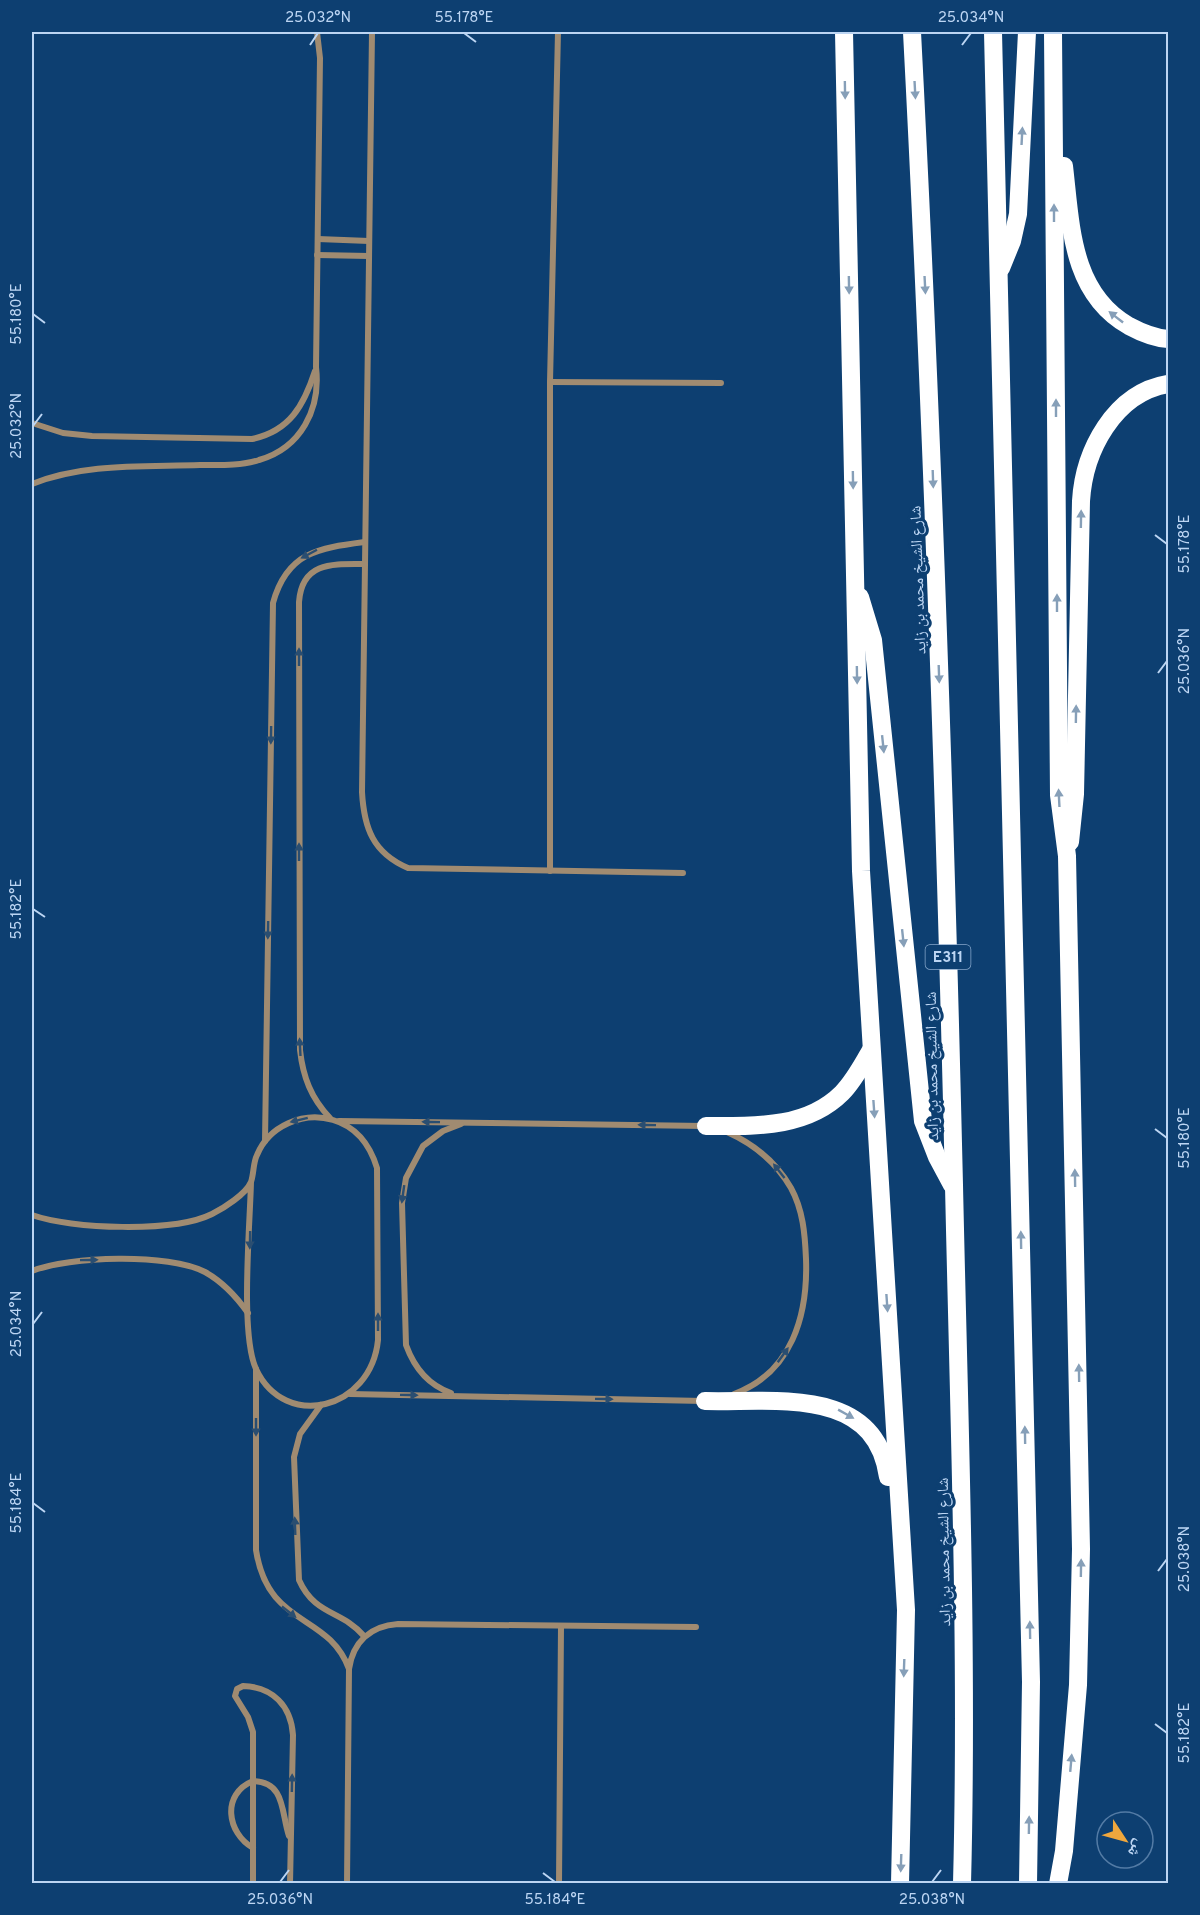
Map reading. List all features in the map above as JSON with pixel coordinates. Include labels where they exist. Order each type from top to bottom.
[{"type":"highway","points":[[844,32],[861,871],[906,1610],[900,1884]]},
{"type":"highway","name":"شارع الشيخ محمد بن زايد","points":[[912,32],[928,343],[947,883],[966,1685],[962,1884]]},
{"type":"highway","points":[[993,32],[1031,1682],[1028,1884]]},
{"type":"highway","points":[[998,275],[1012,241],[1018,214],[1027,32]]},
{"type":"highway","points":[[1053,32],[1059,795],[1067,856],[1081,1550],[1078,1685],[1064,1851],[1058,1884]]},
{"type":"highway","points":[[1053,70],[1071,228],[1080,270],[1103,306],[1120,321],[1139,332],[1168,339]]},
{"type":"highway","points":[[1067,856],[1075,794],[1081,501],[1086,468],[1099,436],[1120,410],[1148,391],[1168,384]]},
{"type":"highway","points":[[855,584],[869,621],[873,640],[923,1121],[937,1157],[954,1188]]},
{"type":"highway","points":[[706,1126],[769,1125],[787,1122],[820,1109],[843,1092],[871,1050]]},
{"type":"highway","points":[[705,1401],[826,1406],[852,1416],[868,1430],[885,1459],[906,1610]]},
{"type":"street","points":[[32,484],[57,476],[101,469],[246,463],[268,457],[288,446],[307,423],[317,394],[320,58],[317,32]]},
{"type":"street","points":[[372,32],[362,792],[365,824],[371,839],[394,862],[408,868],[683,873]]},
{"type":"street","points":[[549,871],[550,382],[558,32]]},
{"type":"street","points":[[318,239],[369,241]]},
{"type":"street","points":[[317,255],[369,256]]},
{"type":"street","points":[[32,423],[63,433],[92,436],[237,441],[261,437],[279,430],[299,410],[316,367]]},
{"type":"street","points":[[550,382],[721,383]]},
{"type":"street","points":[[265,1141],[273,603],[283,576],[303,556],[330,546],[365,542]]},
{"type":"street","points":[[330,1119],[308,1087],[300,1050],[300,602],[303,585],[320,568],[327,565],[365,564]]},
{"type":"street","points":[[339,1121],[364,1140],[372,1153],[378,1184],[376,1356],[362,1383],[350,1394],[321,1405],[305,1405],[283,1397],[264,1382],[251,1354],[248,1313],[252,1167],[265,1141],[289,1122],[304,1118],[339,1121],[706,1126],[740,1138],[770,1159],[782,1173],[795,1197],[803,1223],[807,1275],[800,1323],[784,1356],[772,1370],[741,1391],[705,1401],[350,1394]]},
{"type":"street","points":[[457,1396],[445,1391],[425,1377],[414,1362],[406,1345],[402,1203],[406,1178],[416,1155],[432,1138],[465,1123]]},
{"type":"street","points":[[32,1215],[64,1223],[180,1224],[212,1214],[226,1205],[251,1182]]},
{"type":"street","points":[[32,1271],[53,1264],[81,1260],[164,1260],[204,1271],[236,1296],[248,1313]]},
{"type":"street","points":[[256,1369],[256,1550],[262,1576],[276,1600],[285,1609],[335,1643],[350,1669]]},
{"type":"street","points":[[321,1405],[306,1424],[294,1457],[299,1580],[304,1590],[320,1608],[346,1620],[364,1636]]},
{"type":"street","points":[[347,1884],[350,1669],[351,1657],[364,1636],[386,1624],[696,1627]]},
{"type":"street","points":[[559,1884],[561,1626]]},
{"type":"street","points":[[253,1884],[253,1732],[248,1717],[235,1696],[237,1689],[243,1686],[268,1691],[282,1703],[291,1718],[293,1735],[290,1884]]},
{"type":"street","points":[[253,1848],[235,1831],[231,1814],[232,1805],[239,1790],[253,1781],[268,1785],[280,1796],[291,1839]]}]
